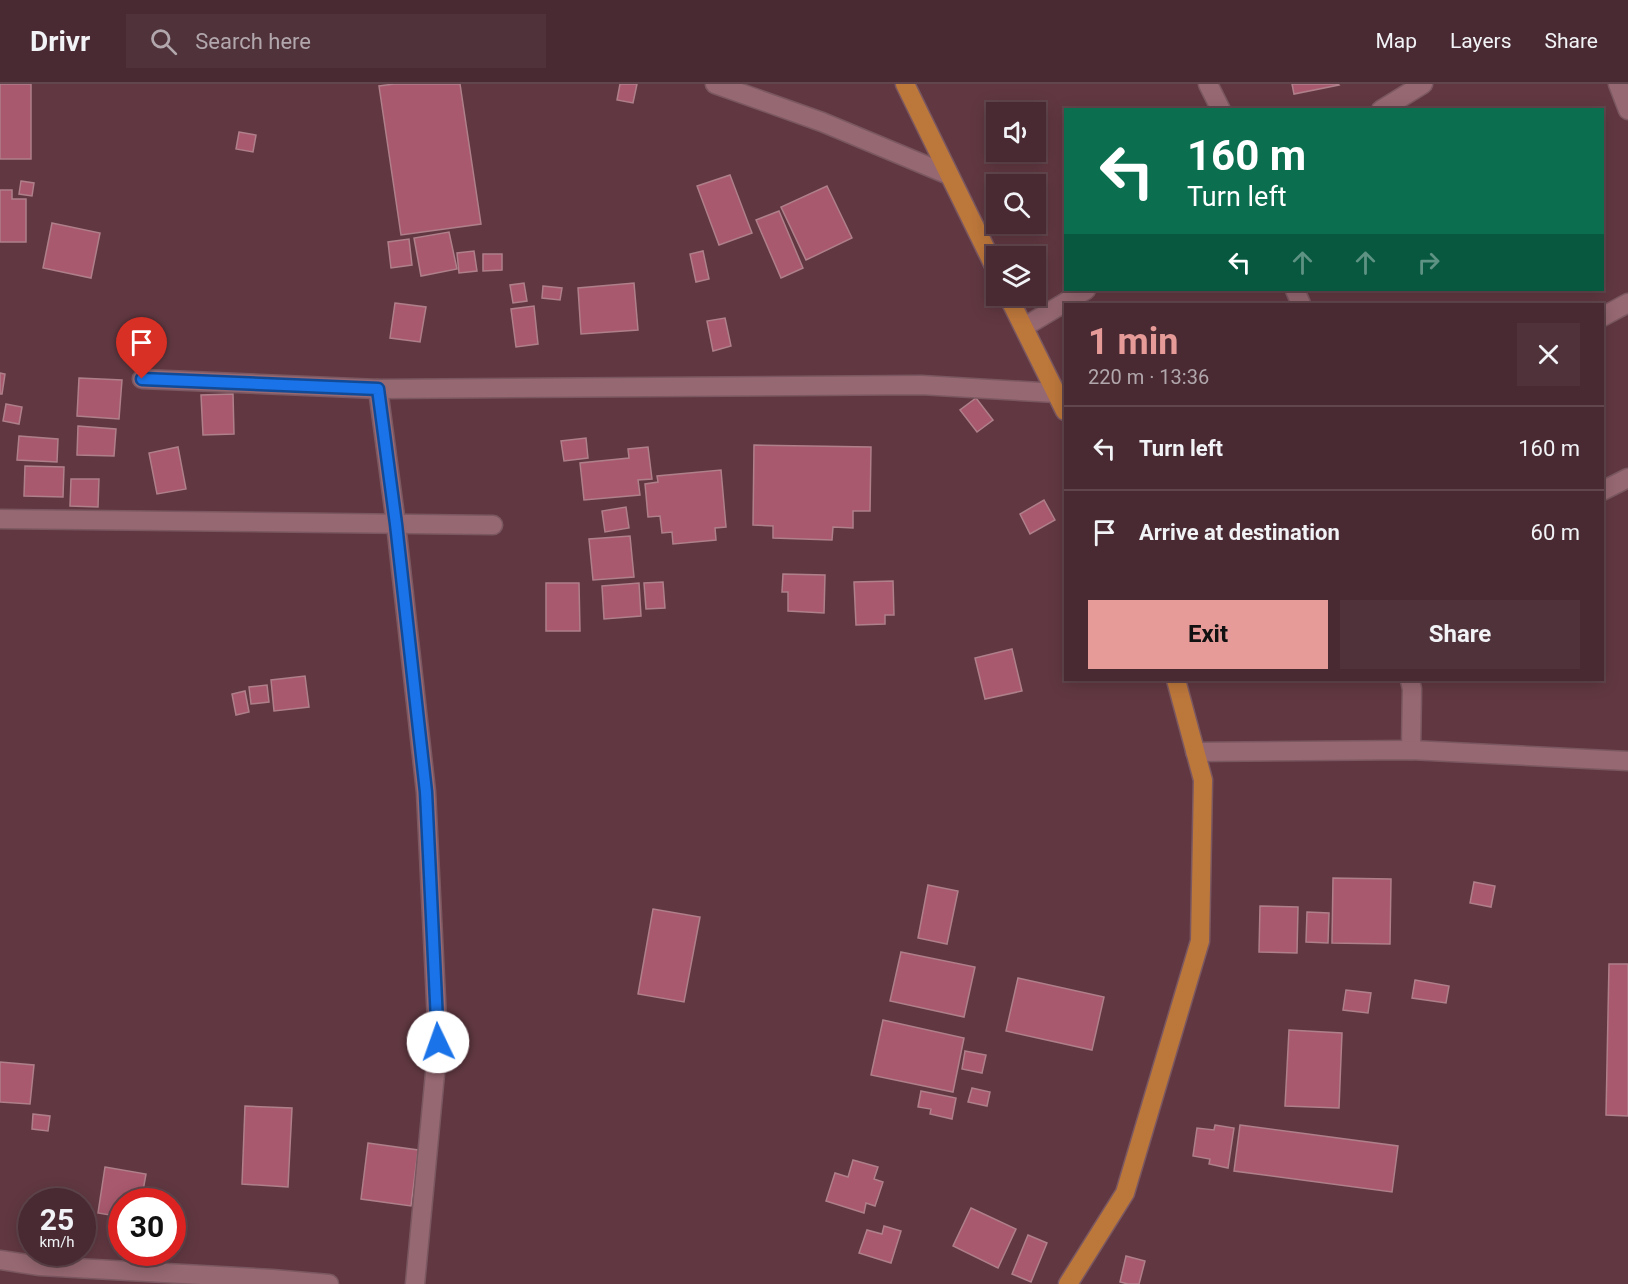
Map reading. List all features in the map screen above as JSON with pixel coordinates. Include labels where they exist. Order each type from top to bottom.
[{"type":"main road","points":[[905,84],[986,250]]},
{"type":"main road","points":[[1013,306],[1064,409]]},
{"type":"main road","points":[[1068,1284],[1125,1193],[1200,941],[1203,780],[1176,681]]},
{"type":"street","points":[[715,84],[822,122],[949,174]]},
{"type":"street","points":[[1208,84],[1220,108]]},
{"type":"street","points":[[1384,108],[1423,84]]},
{"type":"street","points":[[1618,84],[1628,110]]},
{"type":"street","points":[[1064,303],[1084,291]]},
{"type":"street","points":[[1024,327],[1064,303]]},
{"type":"street","points":[[1604,316],[1628,303]]},
{"type":"street","points":[[142,379],[378,389],[921,385],[1056,393]]},
{"type":"street","points":[[378,389],[396,524],[426,792],[438,1042],[415,1284]]},
{"type":"street","points":[[1604,490],[1628,478]]},
{"type":"street","points":[[0,519],[493,525]]},
{"type":"street","points":[[1410,681],[1411,750]]},
{"type":"street","points":[[1195,752],[1411,750],[1628,761]]},
{"type":"street","points":[[0,1260],[40,1266],[329,1284]]},
{"type":"building","points":[[0,84],[31,84],[31,159],[0,159]]},
{"type":"building","points":[[460,84],[481,224],[401,235],[379,86]]},
{"type":"building","points":[[620,84],[637,84],[633,103],[617,100]]},
{"type":"building","points":[[1292,84],[1338,84],[1339,85],[1294,94]]},
{"type":"building","points":[[239,132],[256,135],[253,152],[236,149]]},
{"type":"building","points":[[730,175],[752,233],[719,245],[697,186]]},
{"type":"building","points":[[21,181],[34,183],[32,196],[19,194]]},
{"type":"building","points":[[827,186],[852,238],[806,260],[781,207]]},
{"type":"building","points":[[0,190],[12,190],[12,199],[26,199],[26,242],[0,242]]},
{"type":"building","points":[[779,211],[803,268],[781,278],[756,220]]},
{"type":"building","points":[[52,223],[100,233],[91,278],[43,268]]},
{"type":"building","points":[[449,232],[457,269],[421,276],[414,238]]},
{"type":"building","points":[[409,239],[412,265],[391,268],[388,242]]},
{"type":"building","points":[[474,251],[477,271],[459,273],[457,253]]},
{"type":"building","points":[[703,251],[709,279],[696,282],[690,254]]},
{"type":"building","points":[[483,254],[502,254],[502,270],[483,271]]},
{"type":"building","points":[[524,283],[527,301],[513,303],[510,285]]},
{"type":"building","points":[[634,283],[638,330],[581,334],[578,288]]},
{"type":"building","points":[[543,286],[562,288],[560,300],[542,298]]},
{"type":"building","points":[[395,303],[426,307],[420,342],[390,338]]},
{"type":"building","points":[[534,306],[538,344],[516,347],[511,309]]},
{"type":"building","points":[[725,318],[731,346],[713,351],[707,321]]},
{"type":"building","points":[[0,373],[5,374],[2,394],[0,394]]},
{"type":"building","points":[[79,378],[122,380],[119,419],[77,416]]},
{"type":"building","points":[[233,394],[234,434],[203,435],[201,395]]},
{"type":"building","points":[[976,398],[993,420],[977,432],[960,410]]},
{"type":"building","points":[[6,404],[22,407],[19,424],[3,421]]},
{"type":"building","points":[[78,426],[116,429],[114,456],[77,455]]},
{"type":"building","points":[[19,436],[58,439],[57,462],[17,460]]},
{"type":"building","points":[[586,438],[588,458],[564,461],[561,441]]},
{"type":"building","points":[[754,445],[871,447],[870,511],[853,511],[853,528],[833,527],[832,540],[773,538],[773,526],[753,525]]},
{"type":"building","points":[[178,447],[186,489],[157,494],[149,453]]},
{"type":"building","points":[[648,447],[652,479],[638,480],[640,495],[584,500],[580,463],[629,458],[628,449]]},
{"type":"building","points":[[25,466],[64,467],[63,497],[24,496]]},
{"type":"building","points":[[721,470],[726,527],[715,528],[716,540],[673,544],[672,532],[662,533],[660,516],[648,517],[645,484],[658,482],[657,476]]},
{"type":"building","points":[[71,479],[99,479],[98,507],[70,506]]},
{"type":"building","points":[[1044,500],[1055,520],[1030,534],[1020,514]]},
{"type":"building","points":[[626,507],[629,528],[605,532],[602,511]]},
{"type":"building","points":[[630,536],[634,577],[593,580],[589,539]]},
{"type":"building","points":[[783,574],[825,575],[824,613],[788,611],[788,592],[782,592]]},
{"type":"building","points":[[893,581],[894,615],[885,615],[885,624],[856,625],[854,582]]},
{"type":"building","points":[[663,582],[665,608],[646,609],[644,583]]},
{"type":"building","points":[[546,583],[579,583],[580,631],[546,631]]},
{"type":"building","points":[[639,583],[641,616],[604,619],[602,586]]},
{"type":"building","points":[[1012,649],[1022,691],[985,699],[975,658]]},
{"type":"building","points":[[305,676],[309,707],[274,711],[271,680]]},
{"type":"building","points":[[267,685],[269,702],[251,704],[249,687]]},
{"type":"building","points":[[245,691],[249,712],[236,715],[232,694]]},
{"type":"building","points":[[1333,878],[1391,879],[1390,944],[1332,943]]},
{"type":"building","points":[[1474,882],[1495,886],[1491,907],[1470,903]]},
{"type":"building","points":[[928,885],[958,891],[947,944],[918,938]]},
{"type":"building","points":[[1260,906],[1298,907],[1297,953],[1259,952]]},
{"type":"building","points":[[653,909],[700,917],[684,1002],[638,994]]},
{"type":"building","points":[[1307,912],[1329,913],[1328,943],[1306,942]]},
{"type":"building","points":[[901,952],[975,967],[964,1017],[890,1001]]},
{"type":"building","points":[[1609,964],[1628,964],[1628,1116],[1606,1115]]},
{"type":"building","points":[[1018,978],[1104,997],[1092,1050],[1006,1031]]},
{"type":"building","points":[[1415,980],[1449,986],[1446,1003],[1412,998]]},
{"type":"building","points":[[1346,990],[1371,993],[1368,1013],[1343,1010]]},
{"type":"building","points":[[883,1020],[964,1038],[953,1092],[871,1075]]},
{"type":"building","points":[[1289,1030],[1342,1033],[1339,1108],[1285,1106]]},
{"type":"building","points":[[965,1051],[986,1055],[982,1073],[962,1069]]},
{"type":"building","points":[[0,1062],[34,1065],[30,1104],[0,1102]]},
{"type":"building","points":[[972,1088],[990,1092],[987,1106],[968,1102]]},
{"type":"building","points":[[921,1091],[956,1098],[952,1119],[930,1114],[931,1109],[918,1107]]},
{"type":"building","points":[[245,1106],[292,1108],[288,1187],[242,1184]]},
{"type":"building","points":[[33,1114],[50,1116],[48,1131],[32,1129]]},
{"type":"building","points":[[1215,1125],[1234,1128],[1228,1168],[1209,1164],[1210,1159],[1193,1156],[1197,1128],[1214,1130]]},
{"type":"building","points":[[1240,1125],[1398,1146],[1392,1192],[1234,1171]]},
{"type":"building","points":[[368,1143],[418,1150],[411,1206],[361,1199]]},
{"type":"building","points":[[853,1160],[878,1167],[874,1179],[883,1182],[875,1206],[866,1203],[864,1213],[826,1201],[835,1173],[848,1177]]},
{"type":"building","points":[[105,1167],[146,1174],[144,1188],[108,1188],[108,1215],[98,1213]]},
{"type":"building","points":[[971,1208],[1016,1229],[998,1268],[953,1246]]},
{"type":"building","points":[[884,1226],[901,1231],[891,1263],[859,1253],[867,1230],[882,1234]]},
{"type":"building","points":[[1028,1235],[1047,1243],[1031,1282],[1012,1274]]},
{"type":"building","points":[[1126,1256],[1145,1261],[1139,1284],[1120,1282]]},
{"type":"route","points":[[142,379],[378,389],[396,524],[426,792],[438,1042]]}]
